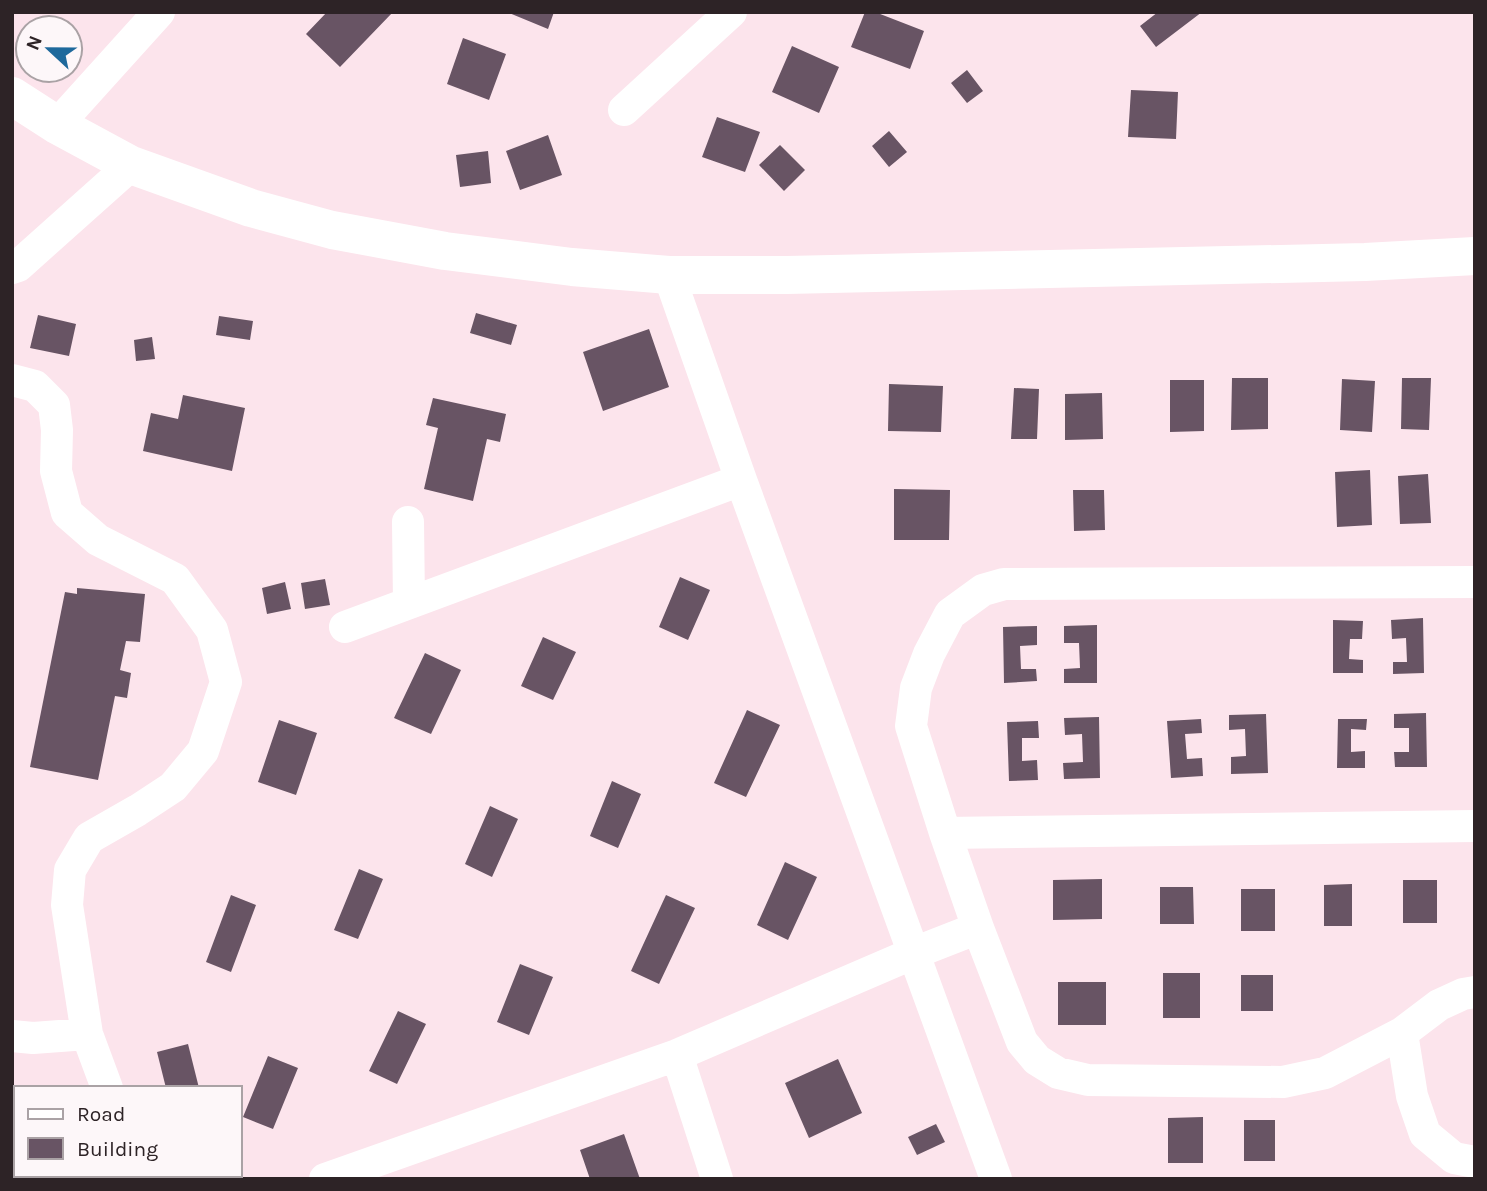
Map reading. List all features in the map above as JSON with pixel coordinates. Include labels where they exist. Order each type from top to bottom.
[{"type":"street","points":[[57,125],[159,12]]},
{"type":"street","points":[[624,110],[731,12]]},
{"type":"street","points":[[12,96],[57,125],[131,165],[251,208],[332,230],[445,251],[572,267],[669,275],[801,275],[1324,263],[1475,256]]},
{"type":"street","points":[[12,268],[18,266],[131,165]]},
{"type":"street","points":[[669,275],[996,1179]]},
{"type":"street","points":[[12,380],[35,386],[54,405],[57,430],[56,471],[66,513],[99,540],[175,579],[212,630],[226,682],[202,751],[188,769],[173,787],[89,838],[70,870],[67,905],[87,1034],[106,1086]]},
{"type":"street","points":[[345,626],[741,480]]},
{"type":"street","points":[[408,522],[409,603]]},
{"type":"street","points":[[1475,582],[1004,584],[983,590],[950,614],[929,654],[916,688],[912,726],[978,928],[1022,1042],[1037,1060],[1058,1073],[1088,1080],[1283,1082],[1325,1073],[1402,1033],[1439,1005],[1475,992]]},
{"type":"street","points":[[945,833],[1475,826]]},
{"type":"street","points":[[324,1179],[677,1055],[978,928]]},
{"type":"street","points":[[1402,1033],[1412,1096],[1425,1134],[1454,1158],[1475,1161]]},
{"type":"street","points":[[12,1036],[33,1038],[87,1034]]},
{"type":"street","points":[[677,1055],[717,1179]]},
{"type":"building","points":[[327,12],[393,12],[340,67],[306,34]]},
{"type":"building","points":[[507,12],[554,12],[548,29]]},
{"type":"building","points":[[865,12],[875,12],[924,31],[910,69],[851,47]]},
{"type":"building","points":[[1158,12],[1202,12],[1156,47],[1140,26]]},
{"type":"building","points":[[463,38],[506,54],[489,100],[447,84]]},
{"type":"building","points":[[792,46],[839,67],[819,113],[772,92]]},
{"type":"building","points":[[967,70],[983,91],[967,103],[951,83]]},
{"type":"building","points":[[1131,90],[1178,92],[1176,139],[1128,137]]},
{"type":"building","points":[[717,117],[760,132],[745,172],[702,157]]},
{"type":"building","points":[[889,131],[907,152],[889,167],[872,146]]},
{"type":"building","points":[[548,135],[562,175],[520,190],[506,151]]},
{"type":"building","points":[[780,145],[805,170],[784,191],[759,165]]},
{"type":"building","points":[[488,151],[491,183],[460,187],[456,155]]},
{"type":"building","points":[[476,313],[517,325],[511,345],[470,333]]},
{"type":"building","points":[[38,315],[76,324],[69,356],[30,348]]},
{"type":"building","points":[[219,316],[253,321],[250,340],[216,335]]},
{"type":"building","points":[[649,329],[669,387],[603,411],[583,352]]},
{"type":"building","points":[[152,337],[155,359],[136,361],[134,340]]},
{"type":"building","points":[[1232,378],[1268,378],[1268,429],[1231,430]]},
{"type":"building","points":[[1402,378],[1431,378],[1429,430],[1401,429]]},
{"type":"building","points":[[1342,379],[1375,381],[1372,432],[1340,430]]},
{"type":"building","points":[[1170,380],[1204,380],[1204,431],[1170,432]]},
{"type":"building","points":[[889,384],[943,386],[941,432],[888,431]]},
{"type":"building","points":[[1014,388],[1039,389],[1037,439],[1011,439]]},
{"type":"building","points":[[1102,393],[1103,439],[1065,440],[1065,394]]},
{"type":"building","points":[[183,395],[245,408],[232,471],[143,451],[151,413],[178,419]]},
{"type":"building","points":[[433,398],[506,414],[500,442],[487,439],[473,501],[424,489],[438,428],[426,425]]},
{"type":"building","points":[[1370,470],[1372,525],[1337,527],[1335,472]]},
{"type":"building","points":[[1428,474],[1431,523],[1400,524],[1398,476]]},
{"type":"building","points":[[894,489],[950,490],[949,540],[894,540]]},
{"type":"building","points":[[1073,490],[1104,490],[1105,530],[1074,531]]},
{"type":"building","points":[[680,577],[710,590],[688,640],[659,627]]},
{"type":"building","points":[[325,579],[330,605],[305,609],[301,583]]},
{"type":"building","points":[[285,582],[291,609],[267,614],[262,588]]},
{"type":"building","points":[[77,588],[145,594],[140,642],[126,641],[120,670],[131,673],[127,698],[115,696],[98,780],[30,767],[65,592],[77,594]]},
{"type":"building","points":[[1423,618],[1424,673],[1393,674],[1393,662],[1407,662],[1406,638],[1392,639],[1391,620]]},
{"type":"building","points":[[1333,620],[1363,621],[1362,639],[1350,639],[1349,659],[1363,660],[1363,673],[1333,673]]},
{"type":"building","points":[[1097,625],[1097,683],[1064,683],[1064,669],[1080,668],[1079,643],[1064,643],[1064,626]]},
{"type":"building","points":[[1037,626],[1037,645],[1020,646],[1021,669],[1036,669],[1037,681],[1004,683],[1003,627]]},
{"type":"building","points":[[543,637],[576,652],[553,700],[521,686]]},
{"type":"building","points":[[425,653],[461,670],[431,734],[394,718]]},
{"type":"building","points":[[747,710],[780,725],[746,797],[714,783]]},
{"type":"building","points":[[1426,713],[1427,767],[1395,767],[1394,752],[1409,752],[1409,728],[1394,728],[1394,714]]},
{"type":"building","points":[[1266,714],[1268,773],[1231,774],[1231,757],[1246,756],[1245,729],[1229,730],[1229,715]]},
{"type":"building","points":[[1099,717],[1100,778],[1064,779],[1063,763],[1083,762],[1082,734],[1065,735],[1064,718]]},
{"type":"building","points":[[1201,719],[1202,733],[1185,734],[1187,759],[1202,758],[1203,776],[1171,778],[1167,721]]},
{"type":"building","points":[[1338,719],[1367,719],[1366,730],[1351,729],[1351,752],[1365,751],[1365,768],[1337,768]]},
{"type":"building","points":[[279,720],[317,733],[296,795],[258,782]]},
{"type":"building","points":[[1038,721],[1039,738],[1022,738],[1022,761],[1037,760],[1038,780],[1009,781],[1007,722]]},
{"type":"building","points":[[612,781],[641,794],[618,848],[590,836]]},
{"type":"building","points":[[490,806],[518,819],[492,877],[465,864]]},
{"type":"building","points":[[785,862],[817,877],[788,940],[757,925]]},
{"type":"building","points":[[359,869],[383,879],[358,939],[334,930]]},
{"type":"building","points":[[1102,879],[1102,919],[1053,920],[1053,880]]},
{"type":"building","points":[[1403,880],[1437,880],[1437,923],[1403,923]]},
{"type":"building","points":[[1352,884],[1352,926],[1324,926],[1324,885]]},
{"type":"building","points":[[1160,887],[1193,887],[1194,924],[1160,924]]},
{"type":"building","points":[[1241,889],[1275,889],[1275,931],[1241,931]]},
{"type":"building","points":[[231,895],[256,905],[231,972],[206,962]]},
{"type":"building","points":[[666,895],[695,908],[659,984],[631,971]]},
{"type":"building","points":[[520,964],[553,977],[529,1035],[497,1022]]},
{"type":"building","points":[[1163,973],[1200,973],[1200,1018],[1163,1018]]},
{"type":"building","points":[[1241,975],[1273,975],[1273,1011],[1241,1011]]},
{"type":"building","points":[[1058,982],[1106,982],[1106,1025],[1058,1025]]},
{"type":"building","points":[[398,1011],[426,1024],[397,1084],[369,1071]]},
{"type":"building","points":[[188,1044],[198,1086],[166,1086],[157,1052]]},
{"type":"building","points":[[268,1056],[298,1068],[273,1129],[243,1117]]},
{"type":"building","points":[[838,1059],[862,1113],[809,1138],[785,1083]]},
{"type":"building","points":[[1203,1117],[1203,1163],[1168,1163],[1168,1118]]},
{"type":"building","points":[[1244,1120],[1275,1120],[1275,1161],[1244,1161]]},
{"type":"building","points":[[936,1124],[945,1142],[917,1155],[908,1137]]},
{"type":"building","points":[[624,1134],[640,1179],[590,1179],[580,1150]]}]
